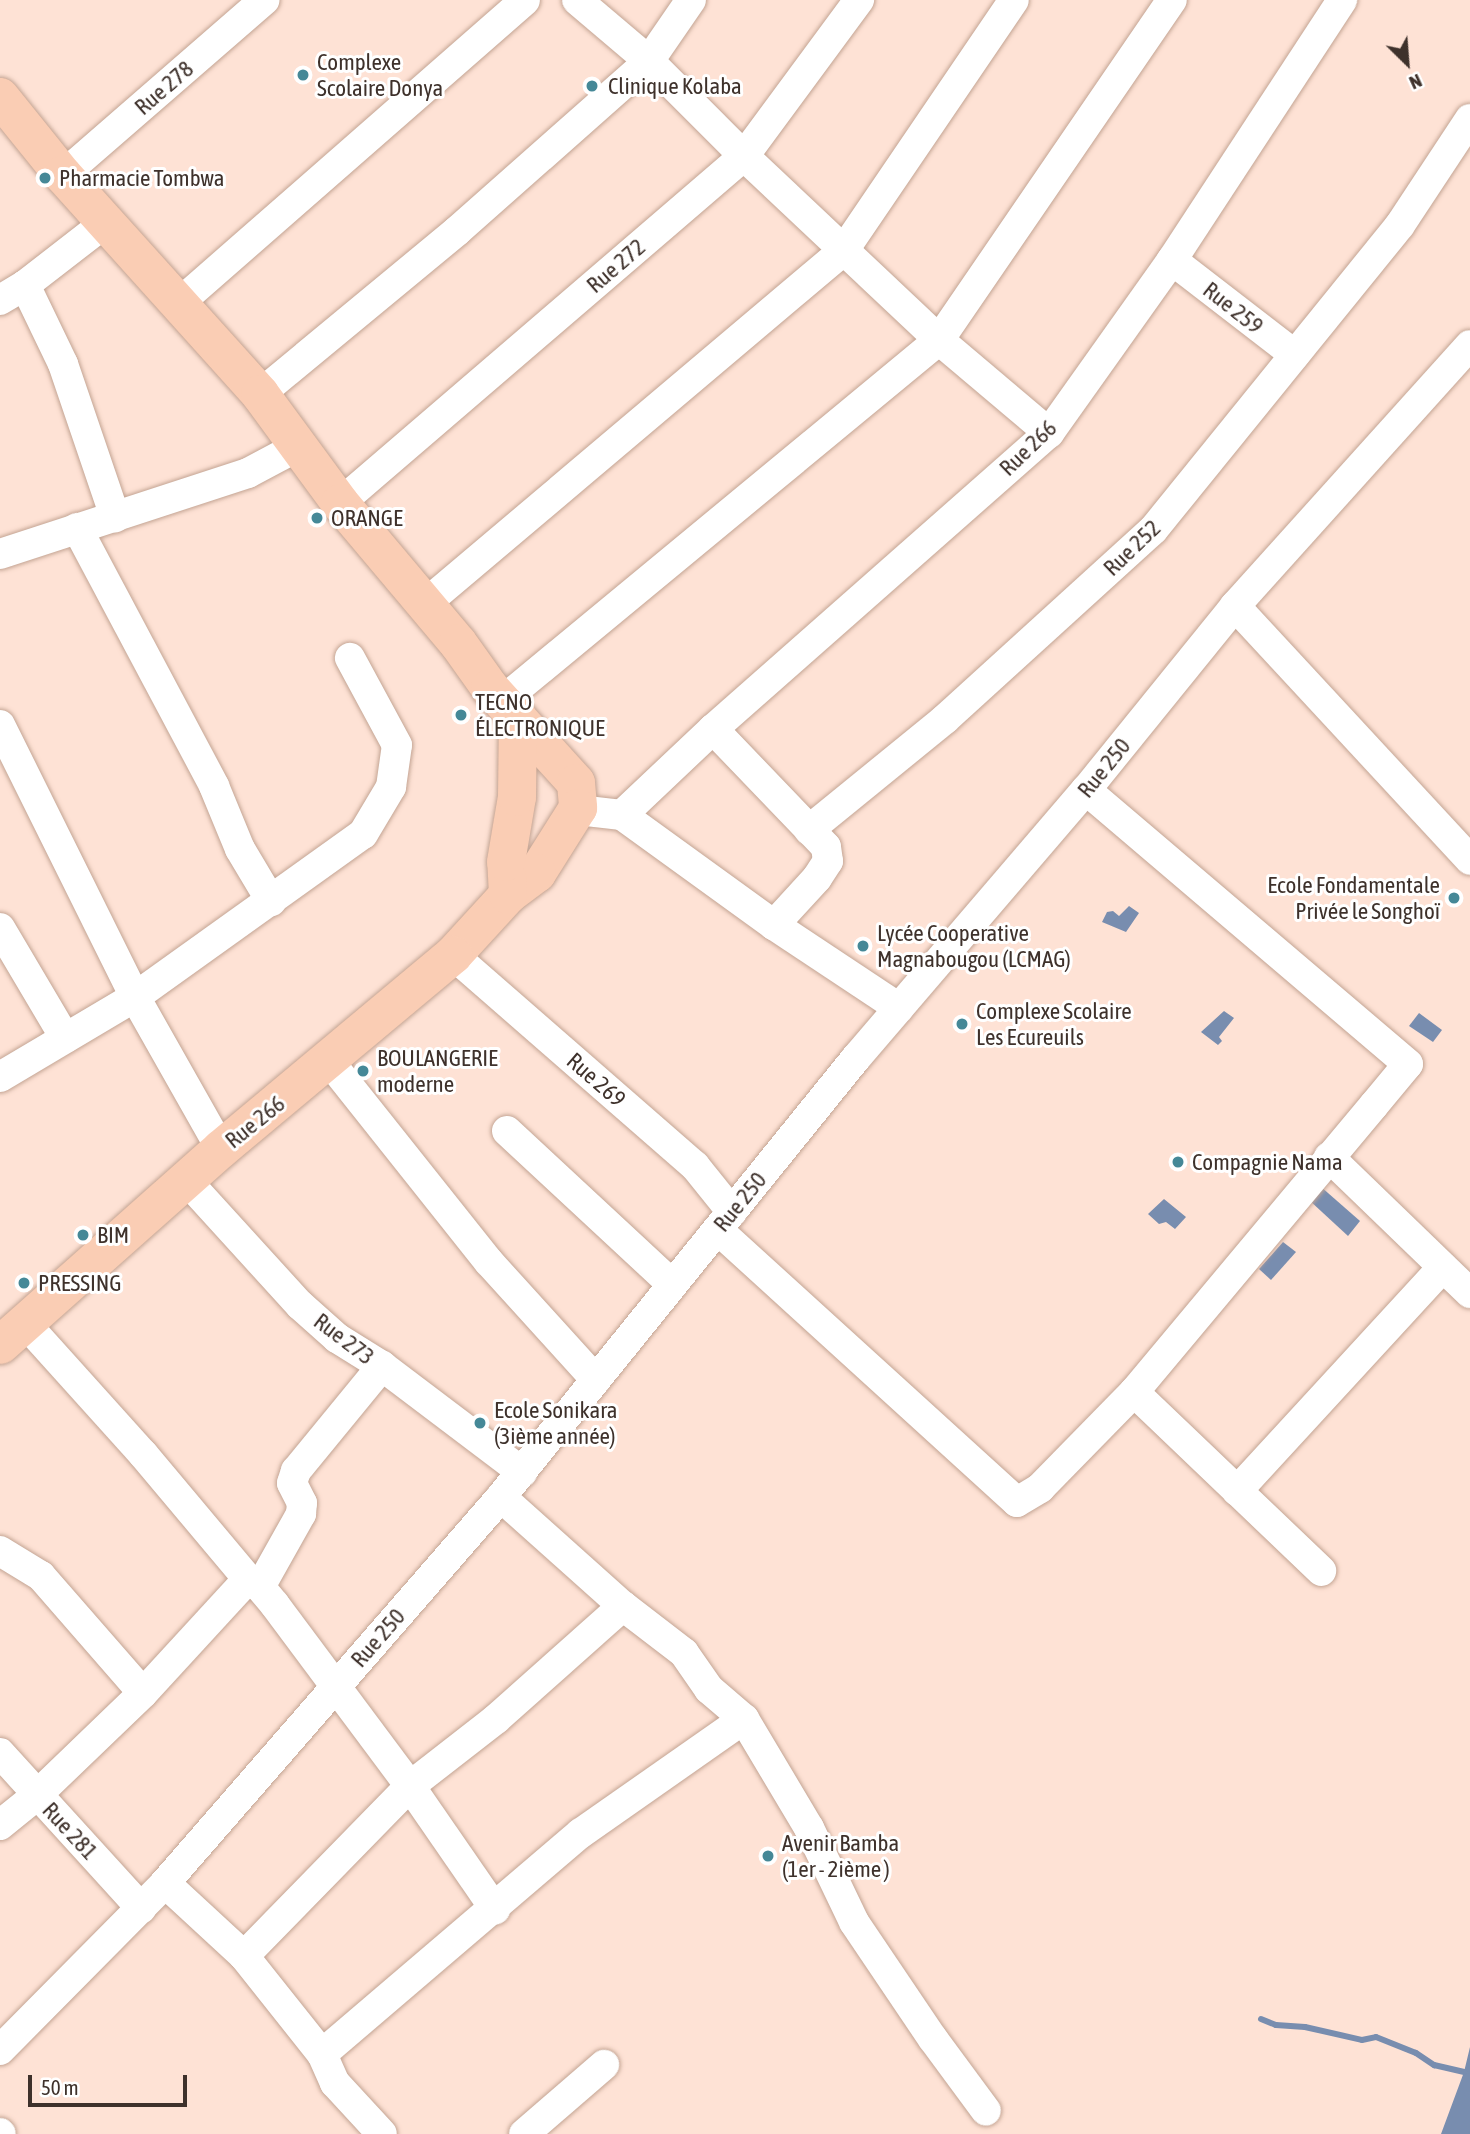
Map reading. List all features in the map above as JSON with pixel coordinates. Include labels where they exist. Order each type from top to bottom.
[{"type":"main road","points":[[3,106],[260,394],[340,503],[510,710],[576,783],[578,810]]},
{"type":"main road","points":[[501,909],[517,797],[510,710]]},
{"type":"main road","name":"Rue 266","points":[[13,1334],[221,1149],[453,955],[537,873],[578,810]]},
{"type":"street","name":"Rue 278","points":[[63,175],[264,0]]},
{"type":"street","points":[[178,304],[525,0]]},
{"type":"street","points":[[577,0],[649,61],[744,156],[939,340],[1049,433]]},
{"type":"street","points":[[260,394],[457,231],[649,61],[691,0]]},
{"type":"street","name":"Rue 272","points":[[340,503],[744,156],[859,0]]},
{"type":"street","points":[[425,604],[844,250],[1014,0]]},
{"type":"street","points":[[510,710],[939,340],[1172,0]]},
{"type":"street","name":"Rue 266","points":[[622,815],[713,729],[1049,433],[1172,260],[1342,0]]},
{"type":"street","name":"Rue 252","points":[[809,830],[945,719],[1153,530],[1400,225],[1470,119]]},
{"type":"street","points":[[105,223],[12,292],[63,364],[115,517]]},
{"type":"street","name":"Rue 259","points":[[1172,260],[1295,355]]},
{"type":"street","name":"Rue 250","points":[[0,2050],[165,1883],[501,1497],[899,1008],[1087,790],[1235,607],[1470,345]]},
{"type":"street","points":[[0,554],[248,474],[299,446]]},
{"type":"street","points":[[77,528],[214,786],[240,849],[271,901]]},
{"type":"street","points":[[1235,607],[1470,860]]},
{"type":"street","points":[[0,1076],[135,997],[363,834],[391,787],[397,744],[350,657]]},
{"type":"street","points":[[0,725],[135,997],[221,1149]]},
{"type":"street","points":[[713,729],[826,847],[828,860],[817,878],[774,925]]},
{"type":"street","points":[[1087,790],[1408,1064],[1134,1392],[1321,1571]]},
{"type":"street","points":[[578,810],[622,815],[774,925],[899,1008]]},
{"type":"street","points":[[0,928],[10,970],[65,1038]]},
{"type":"street","name":"Rue 269","points":[[453,955],[695,1166],[725,1221],[1017,1502],[1040,1488],[1134,1392]]},
{"type":"street","points":[[329,1061],[489,1262],[596,1380]]},
{"type":"street","points":[[507,1131],[673,1285]]},
{"type":"street","points":[[1329,1157],[1470,1293]]},
{"type":"street","name":"Rue 273","points":[[187,1181],[300,1305],[337,1338],[382,1366],[522,1472]]},
{"type":"street","points":[[1237,1491],[1443,1267]]},
{"type":"street","points":[[13,1334],[143,1454],[254,1583],[336,1685],[495,1909]]},
{"type":"street","points":[[0,1825],[37,1795],[254,1583],[301,1514],[302,1503],[292,1483],[296,1471],[382,1366]]},
{"type":"street","points":[[501,1497],[623,1606],[684,1653],[709,1689],[744,1719],[808,1828],[854,1922],[933,2039],[986,2111]]},
{"type":"street","points":[[0,1551],[41,1576],[143,1693]]},
{"type":"street","points":[[244,1956],[410,1786],[496,1719],[623,1606]]},
{"type":"street","points":[[322,2054],[581,1833],[744,1719]]},
{"type":"street","name":"Rue 281","points":[[0,1754],[141,1908]]},
{"type":"street","points":[[165,1883],[244,1956],[322,2054],[335,2083],[382,2134]]},
{"type":"street","points":[[524,2134],[604,2065]]},
{"type":"water","points":[[1129,906],[1139,913],[1126,932],[1102,922],[1107,912],[1113,911],[1119,916]]},
{"type":"water","points":[[1224,1011],[1234,1018],[1219,1037],[1222,1041],[1218,1045],[1201,1032]]},
{"type":"water","points":[[1419,1013],[1442,1030],[1433,1042],[1409,1026]]},
{"type":"water","points":[[1320,1186],[1360,1221],[1348,1236],[1309,1200]]},
{"type":"water","points":[[1164,1199],[1186,1217],[1175,1229],[1166,1222],[1159,1224],[1148,1214]]},
{"type":"water","points":[[1283,1242],[1296,1252],[1271,1280],[1259,1269]]},
{"type":"water","points":[[1470,2047],[1470,2134],[1441,2134],[1464,2072]]},
{"type":"waterway","points":[[1261,2019],[1276,2025],[1305,2027],[1362,2040],[1376,2037],[1416,2053],[1434,2065],[1464,2072]]},
{"type":"place","name":"Complexe Scolaire Donya","points":[[303,75]]},
{"type":"place","name":"Clinique Kolaba","points":[[592,86]]},
{"type":"place","name":"Pharmacie Tombwa","points":[[45,178]]},
{"type":"place","name":"ORANGE","points":[[317,518]]},
{"type":"place","name":"TECNO ÉLECTRONIQUE","points":[[461,715]]},
{"type":"place","name":"Ecole Fondamentale Privée le Songhoï","points":[[1454,898]]},
{"type":"place","name":"Lycée Cooperative Magnabougou (LCMAG)","points":[[863,946]]},
{"type":"place","name":"Complexe Scolaire Les Ecureuils","points":[[962,1024]]},
{"type":"place","name":"BOULANGERIE moderne","points":[[363,1071]]},
{"type":"place","name":"Compagnie Nama","points":[[1178,1162]]},
{"type":"place","name":"BIM","points":[[83,1235]]},
{"type":"place","name":"PRESSING","points":[[24,1283]]},
{"type":"place","name":"Ecole Sonikara (3ième année)","points":[[480,1423]]},
{"type":"place","name":"Avenir Bamba (1er - 2ième )","points":[[768,1856]]}]
